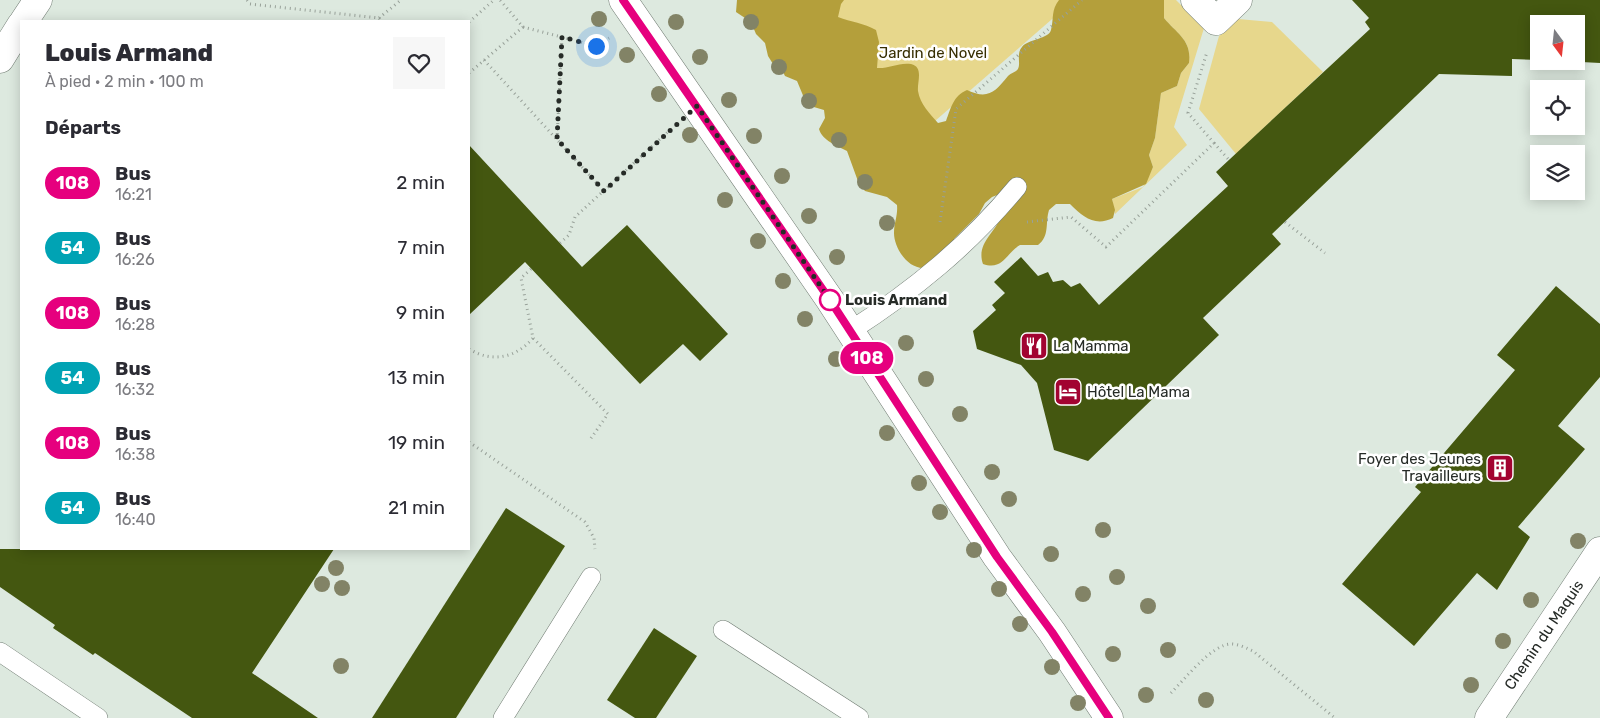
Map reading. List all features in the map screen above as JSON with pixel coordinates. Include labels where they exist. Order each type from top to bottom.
[{"type":"street","points":[[25,20],[38,0]]},
{"type":"street","points":[[1195,0],[1215,27],[1238,0]]},
{"type":"street","points":[[630,10],[850,331],[997,557],[1052,632],[1109,718]]},
{"type":"street","points":[[0,58],[20,27]]},
{"type":"street","name":"Chemin du Maquis","points":[[1495,715],[1600,551]]},
{"type":"lane","points":[[850,331],[899,300],[962,247],[989,221],[1017,187]]},
{"type":"lane","points":[[503,718],[592,578]]},
{"type":"lane","points":[[723,630],[859,718]]},
{"type":"lane","points":[[0,652],[98,718]]},
{"type":"path","points":[[246,0],[250,4],[381,20],[401,0]]},
{"type":"path","points":[[470,21],[494,0]]},
{"type":"path","points":[[500,0],[523,27],[596,46],[630,10]]},
{"type":"path","points":[[939,232],[956,109],[1082,0]]},
{"type":"path","points":[[470,72],[523,27]]},
{"type":"path","points":[[1215,27],[1188,113],[1229,160]]},
{"type":"path","points":[[557,139],[562,37]]},
{"type":"path","points":[[484,60],[604,191]]},
{"type":"path","points":[[560,243],[569,235],[575,218],[697,106]]},
{"type":"path","points":[[1072,217],[1106,247],[1214,143]]},
{"type":"path","points":[[1285,222],[1325,253]]},
{"type":"path","points":[[531,269],[521,278],[532,338],[608,414],[589,441]]},
{"type":"path","points":[[470,349],[486,355],[508,356],[517,353],[532,338]]},
{"type":"path","points":[[470,443],[585,522],[594,538],[593,558],[588,566],[592,578]]},
{"type":"path","points":[[1171,694],[1211,653],[1229,644],[1240,645],[1253,651],[1335,718]]},
{"type":"green space","name":"Jardin de Novel","points":[[814,0],[1074,0],[927,128]]},
{"type":"green space","points":[[1164,0],[1176,0],[1204,28],[1174,127],[1187,145],[1115,214],[1112,199],[1143,187],[1153,167],[1149,155],[1155,138],[1161,93],[1177,86],[1181,73],[1189,63],[1186,43],[1164,18]]},
{"type":"green space","points":[[1238,19],[1272,22],[1323,72],[1236,154],[1199,109],[1219,36]]},
{"type":"shaded area","points":[[737,0],[844,0],[838,17],[876,30],[879,42],[877,68],[911,64],[917,68],[919,71],[919,96],[938,123],[946,121],[953,103],[962,93],[967,90],[980,94],[990,93],[1017,70],[1019,67],[1019,53],[1022,47],[1029,42],[1043,37],[1051,30],[1054,11],[1059,0],[1164,0],[1164,18],[1186,43],[1189,63],[1181,73],[1177,86],[1161,93],[1155,138],[1149,155],[1153,167],[1146,184],[1112,199],[1115,210],[1113,218],[1107,221],[1095,221],[1085,217],[1070,204],[1056,204],[1049,210],[1046,233],[1038,245],[1020,245],[1000,263],[990,266],[983,264],[981,257],[984,245],[1001,217],[1010,190],[992,197],[985,203],[979,214],[954,239],[955,247],[936,263],[922,268],[904,258],[897,246],[894,233],[897,205],[887,197],[865,191],[859,184],[847,151],[830,142],[819,129],[825,118],[824,110],[807,105],[797,81],[785,76],[781,68],[773,64],[768,56],[765,43],[756,34],[751,22],[736,12]]},
{"type":"building","points":[[1352,0],[1600,0],[1600,63],[1585,62],[1585,15],[1530,15],[1530,60],[1512,59],[1512,76],[1439,74],[1272,234],[1281,244],[1203,318],[1219,335],[1088,461],[1054,450],[1037,383],[1021,365],[977,349],[973,331],[996,310],[992,305],[1005,293],[994,282],[1021,257],[1038,276],[1048,272],[1053,282],[1063,280],[1071,287],[1080,283],[1099,305],[1228,186],[1216,172],[1370,29],[1365,22],[1369,18]]},
{"type":"building","points":[[470,146],[582,267],[627,225],[728,334],[700,361],[683,344],[640,384],[525,262],[470,314]]},
{"type":"building","name":"Foyer des Jeunes Travailleurs","points":[[1556,286],[1600,324],[1600,377],[1558,426],[1585,449],[1518,527],[1530,537],[1497,590],[1477,573],[1414,646],[1342,584],[1421,492],[1415,487],[1515,370],[1497,355]]},
{"type":"building","points":[[506,508],[565,546],[456,718],[372,718]]},
{"type":"building","points":[[0,549],[333,550],[252,673],[318,718],[192,718],[95,653],[93,655],[53,628],[55,625],[0,587]]},
{"type":"building","points":[[654,628],[697,656],[656,718],[635,718],[607,700]]},
{"type":"bus line","name":"108","points":[[623,0],[830,300],[997,557],[1052,632],[1109,718]]},
{"type":"place","name":"Louis Armand","points":[[830,300]]},
{"type":"place","name":"La Mamma","points":[[1034,346]]},
{"type":"place","name":"Hôtel La Mama","points":[[1068,392]]},
{"type":"place","name":"Foyer des Jeunes Travailleurs","points":[[1500,468]]},
{"type":"route","points":[[596,46],[562,37],[557,139],[604,191],[697,106],[830,300]]}]
